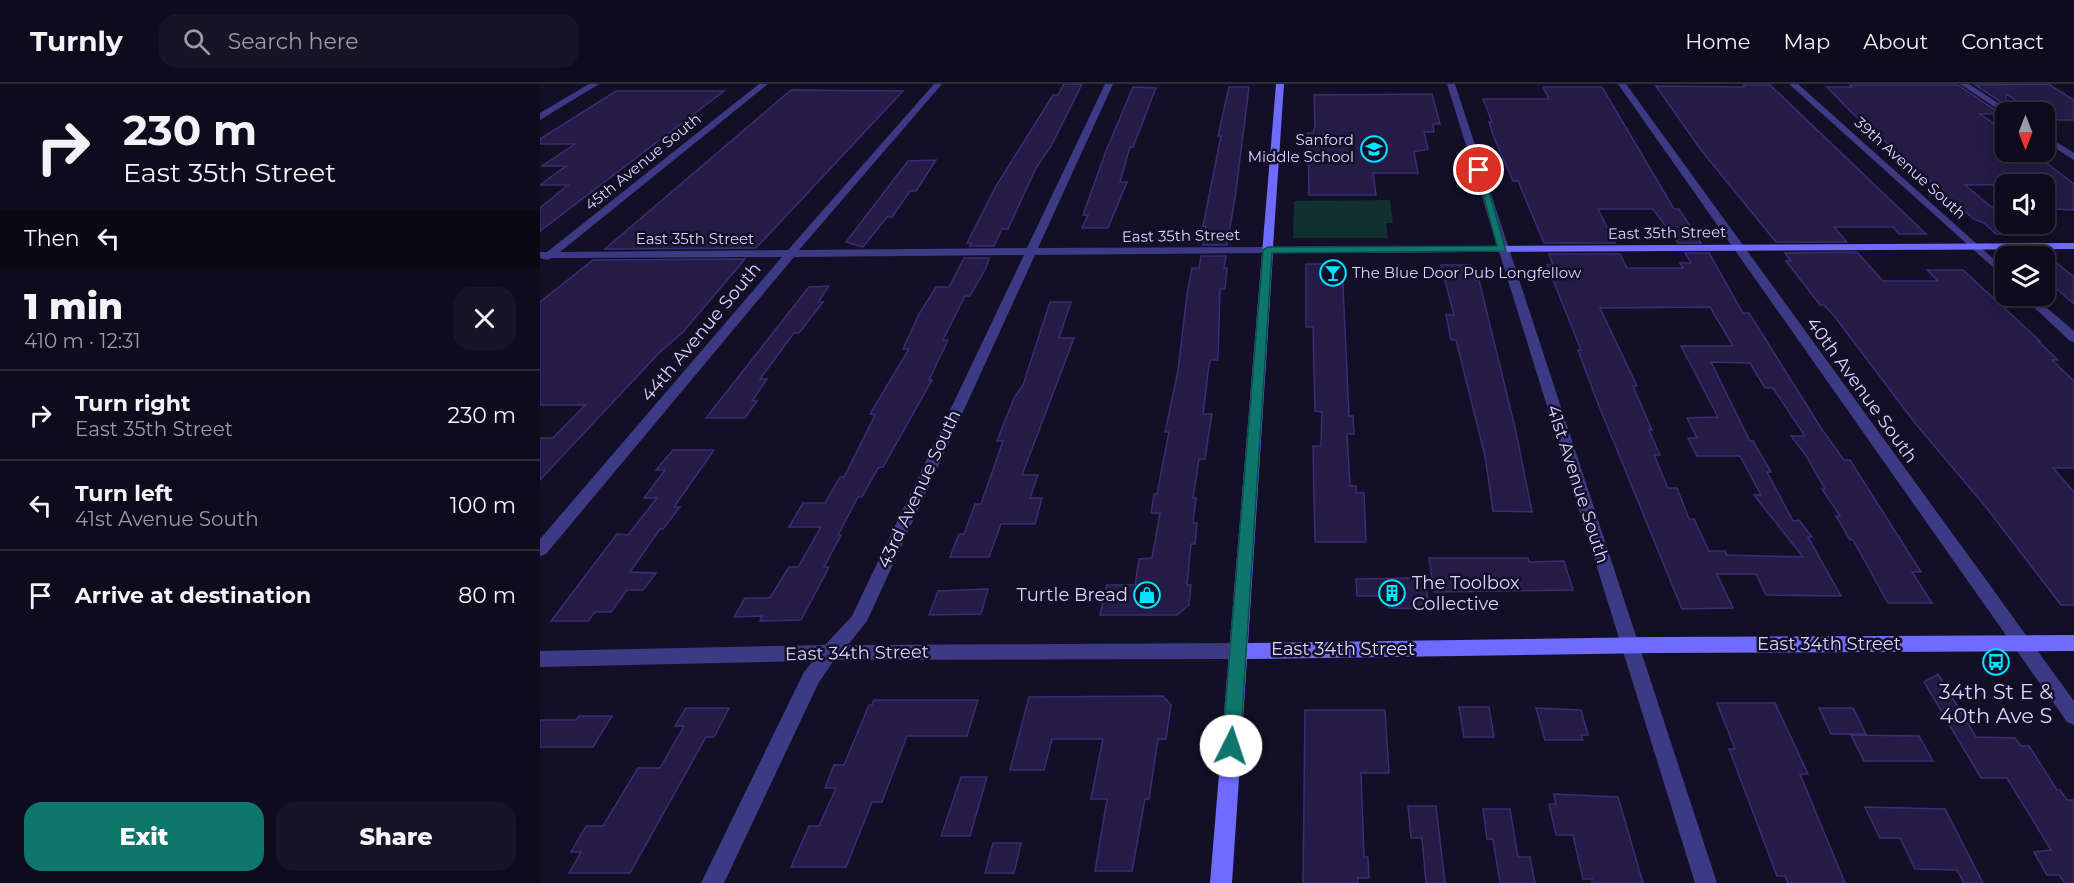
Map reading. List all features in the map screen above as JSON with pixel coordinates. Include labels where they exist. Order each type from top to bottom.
[{"type":"street","points":[[540,117],[595,84]]},
{"type":"street","name":"45th Avenue South","points":[[540,263],[545,255],[764,84]]},
{"type":"street","name":"44th Avenue South","points":[[540,550],[790,254],[938,84]]},
{"type":"street","name":"43rd Avenue South","points":[[712,883],[811,678],[829,653],[858,621],[1109,84]]},
{"type":"street","points":[[1221,883],[1280,84]]},
{"type":"street","name":"41st Avenue South","points":[[1451,84],[1706,883]]},
{"type":"street","name":"40th Avenue South","points":[[1622,84],[2074,716]]},
{"type":"street","name":"39th Avenue South","points":[[1793,84],[1995,266]]},
{"type":"street","points":[[1964,84],[1995,104]]},
{"type":"street","points":[[2055,144],[2074,157]]},
{"type":"street","name":"East 35th Street","points":[[545,255],[2074,246]]},
{"type":"street","points":[[2038,306],[2074,338]]},
{"type":"street","name":"East 34th Street","points":[[540,659],[829,653],[2074,643]]},
{"type":"green space","points":[[1390,200],[1393,223],[1386,223],[1388,238],[1293,238],[1294,201]]},
{"type":"building","points":[[1064,84],[1082,84],[1051,146],[1036,168],[1008,229],[1002,229],[994,246],[970,246],[972,243],[967,243],[996,186],[1053,95],[1058,95]]},
{"type":"building","points":[[2048,84],[2074,100],[2074,120],[2055,120],[2055,102],[2019,102],[2006,94],[2006,102],[2001,102],[1975,85]]},
{"type":"building","points":[[1743,85],[1770,85],[1926,234],[1899,234],[1893,227],[1834,227],[1847,242],[1776,242],[1701,150],[1656,86],[1744,87]]},
{"type":"building","points":[[1850,85],[1958,85],[1995,110],[1995,114],[1980,114],[1995,124],[1995,162],[2045,162],[2074,184],[2074,210],[2055,209],[2055,174],[1995,174],[1995,185],[1965,185],[1995,210],[1995,233],[1984,223],[1974,219],[1851,112],[1827,87],[1852,87]]},
{"type":"building","points":[[1133,87],[1156,88],[1133,147],[1130,147],[1120,182],[1127,182],[1108,228],[1082,228],[1088,215],[1083,215],[1106,151]]},
{"type":"building","points":[[1229,87],[1249,87],[1235,198],[1227,245],[1203,245],[1206,226],[1203,226],[1221,136],[1218,136]]},
{"type":"building","points":[[1543,87],[1602,87],[1674,209],[1679,209],[1701,243],[1678,243],[1653,209],[1598,209],[1615,243],[1544,243],[1518,181],[1513,181],[1493,135],[1489,122],[1492,122],[1483,99],[1549,99]]},
{"type":"building","points":[[791,90],[903,91],[756,248],[605,249]]},
{"type":"building","points":[[616,91],[724,91],[540,231],[540,208],[568,185],[540,185],[566,166],[542,166],[575,144],[540,144],[540,139]]},
{"type":"building","points":[[1432,94],[1440,124],[1433,124],[1434,132],[1424,132],[1428,149],[1414,152],[1418,173],[1373,173],[1376,195],[1309,195],[1308,133],[1313,133],[1315,125],[1314,95]]},
{"type":"building","points":[[936,160],[916,191],[910,191],[892,217],[887,217],[863,247],[846,242],[908,161]]},
{"type":"building","points":[[1857,252],[1883,281],[1938,281],[1927,270],[1963,270],[1995,300],[1995,306],[2002,306],[2058,360],[2052,360],[2074,381],[2074,468],[2053,468],[2074,492],[2074,605],[2061,605],[1985,506],[1915,423],[1835,317],[1824,305],[1820,305],[1786,261],[1791,261],[1785,253]]},
{"type":"building","points":[[1685,253],[1709,253],[1743,313],[1749,313],[1821,428],[1844,460],[1850,460],[1921,572],[1912,572],[1932,603],[1888,603],[1853,540],[1850,540],[1836,516],[1840,516],[1822,489],[1825,489],[1805,454],[1791,436],[1805,436],[1773,388],[1765,388],[1750,363],[1711,362],[1750,441],[1753,441],[1771,472],[1767,472],[1793,521],[1799,520],[1812,537],[1808,537],[1841,596],[1766,595],[1756,574],[1717,574],[1733,608],[1682,609],[1597,401],[1578,350],[1581,350],[1547,265],[1553,265],[1549,254],[1620,254],[1627,268],[1683,268],[1680,263],[1691,263]],"holes":[[[1710,307],[1733,346],[1681,346],[1718,417],[1687,418],[1697,438],[1688,438],[1697,456],[1740,456],[1761,495],[1754,495],[1803,557],[1727,555],[1725,551],[1709,551],[1694,519],[1689,519],[1677,488],[1668,488],[1654,455],[1660,455],[1649,430],[1652,430],[1633,386],[1637,386],[1600,308]]]},
{"type":"building","points":[[1201,256],[1226,256],[1224,268],[1227,268],[1225,289],[1220,289],[1218,360],[1211,360],[1209,365],[1203,414],[1212,414],[1205,459],[1199,459],[1193,498],[1196,498],[1193,523],[1197,523],[1195,544],[1191,544],[1187,585],[1191,585],[1189,605],[1177,615],[1100,615],[1107,585],[1135,585],[1139,559],[1152,558],[1160,513],[1151,513],[1154,494],[1157,494],[1169,432],[1165,432],[1178,371],[1192,268],[1199,268]]},
{"type":"building","points":[[964,258],[989,258],[970,296],[965,296],[943,340],[948,340],[929,380],[932,380],[883,467],[878,468],[862,497],[858,497],[838,535],[841,535],[824,567],[829,567],[801,620],[760,621],[762,616],[734,617],[745,598],[770,598],[789,567],[798,567],[821,527],[789,527],[803,503],[825,503],[840,477],[844,477],[875,415],[870,414],[909,349],[903,349],[919,314],[936,287],[949,287]]},
{"type":"building","points":[[745,259],[683,332],[659,353],[540,480],[540,438],[553,438],[585,405],[540,405],[540,302],[593,260]]},
{"type":"building","points":[[2055,262],[2074,277],[2074,304],[2055,288]]},
{"type":"building","points":[[1306,264],[1342,264],[1349,416],[1353,416],[1354,434],[1347,434],[1350,486],[1356,486],[1356,493],[1364,493],[1366,542],[1315,542],[1313,446],[1321,446],[1322,412],[1315,411],[1313,327],[1306,327]]},
{"type":"building","points":[[1441,265],[1471,265],[1475,280],[1479,280],[1516,432],[1532,512],[1493,511],[1485,456],[1456,340],[1451,340],[1446,315],[1454,315]]},
{"type":"building","points":[[829,286],[818,302],[823,302],[799,333],[794,333],[760,379],[767,379],[752,401],[757,401],[745,418],[706,418],[809,287]]},
{"type":"building","points":[[1050,302],[1071,302],[1059,338],[1074,338],[1022,475],[1038,475],[1030,498],[1042,498],[1035,524],[1001,524],[989,557],[950,557],[959,534],[964,534],[975,504],[981,504],[1003,441],[997,441],[1014,398],[1023,385]]},
{"type":"building","points":[[673,450],[714,450],[674,507],[680,507],[663,529],[660,529],[630,572],[656,573],[643,590],[627,590],[611,612],[595,612],[588,621],[551,621],[617,534],[628,535],[657,498],[644,498],[665,470],[656,470]]},
{"type":"building","points":[[1429,558],[1528,558],[1529,562],[1564,561],[1573,590],[1434,592]]},
{"type":"building","name":"The Toolbox Collective","points":[[1425,578],[1429,609],[1389,608],[1387,596],[1357,596],[1356,579]]},
{"type":"building","points":[[988,589],[981,614],[929,615],[938,591]]},
{"type":"building","points":[[1938,674],[1976,737],[2015,738],[2021,746],[2029,746],[2057,790],[2060,790],[2067,800],[2074,800],[2074,883],[2065,883],[2059,875],[2047,875],[2034,852],[2051,850],[2007,778],[1981,778],[1924,682]]},
{"type":"building","points":[[1163,696],[1171,705],[1166,739],[1158,739],[1149,799],[1145,799],[1132,871],[1095,871],[1107,799],[1091,799],[1103,739],[1052,739],[1044,770],[1010,770],[1029,697]]},
{"type":"building","points":[[874,700],[978,700],[967,736],[907,736],[882,802],[872,802],[846,867],[791,867],[809,826],[819,826],[836,788],[825,788],[834,765],[844,765],[869,705],[872,705]]},
{"type":"building","points":[[1717,703],[1775,703],[1808,774],[1800,774],[1845,883],[1788,883],[1785,876],[1777,876],[1729,749],[1735,749]]},
{"type":"building","points":[[1459,707],[1489,707],[1494,737],[1464,737]]},
{"type":"building","points":[[686,708],[729,708],[714,737],[706,737],[630,873],[569,873],[581,852],[571,852],[586,826],[603,826],[638,768],[660,768],[684,726],[675,726]]},
{"type":"building","points":[[1536,708],[1581,710],[1588,735],[1581,735],[1583,740],[1545,740]]},
{"type":"building","points":[[1819,708],[1853,708],[1866,734],[1831,734]]},
{"type":"building","points":[[1305,710],[1385,710],[1389,773],[1361,773],[1364,857],[1368,857],[1369,878],[1358,878],[1358,883],[1303,883]]},
{"type":"building","points":[[579,716],[612,716],[593,747],[540,747],[540,720],[576,720]]},
{"type":"building","points":[[1851,735],[1919,736],[1933,761],[1864,761]]},
{"type":"building","points":[[961,777],[987,777],[970,836],[941,836]]},
{"type":"building","points":[[1554,794],[1618,797],[1643,883],[1592,883],[1592,879],[1583,879],[1573,835],[1556,835],[1549,804],[1556,804]]},
{"type":"building","points":[[1408,806],[1436,806],[1445,883],[1426,883],[1422,838],[1411,838]]},
{"type":"building","points":[[1865,807],[1945,809],[1983,883],[1964,883],[1957,870],[1915,869],[1900,838],[1880,838]]},
{"type":"building","points":[[1483,809],[1510,809],[1518,857],[1530,857],[1535,883],[1500,883],[1493,839],[1487,839]]},
{"type":"building","points":[[993,843],[1021,843],[1014,873],[985,873]]},
{"type":"place","name":"Sanford Middle School","points":[[1374,149]]},
{"type":"place","name":"The Blue Door Pub Longfellow","points":[[1333,273]]},
{"type":"place","name":"The Toolbox Collective","points":[[1392,593]]},
{"type":"place","name":"Turtle Bread","points":[[1147,595]]},
{"type":"place","name":"34th St E & 40th Ave S","points":[[1996,662]]},
{"type":"route","points":[[1231,746],[1268,250],[1503,249],[1479,170]]}]
